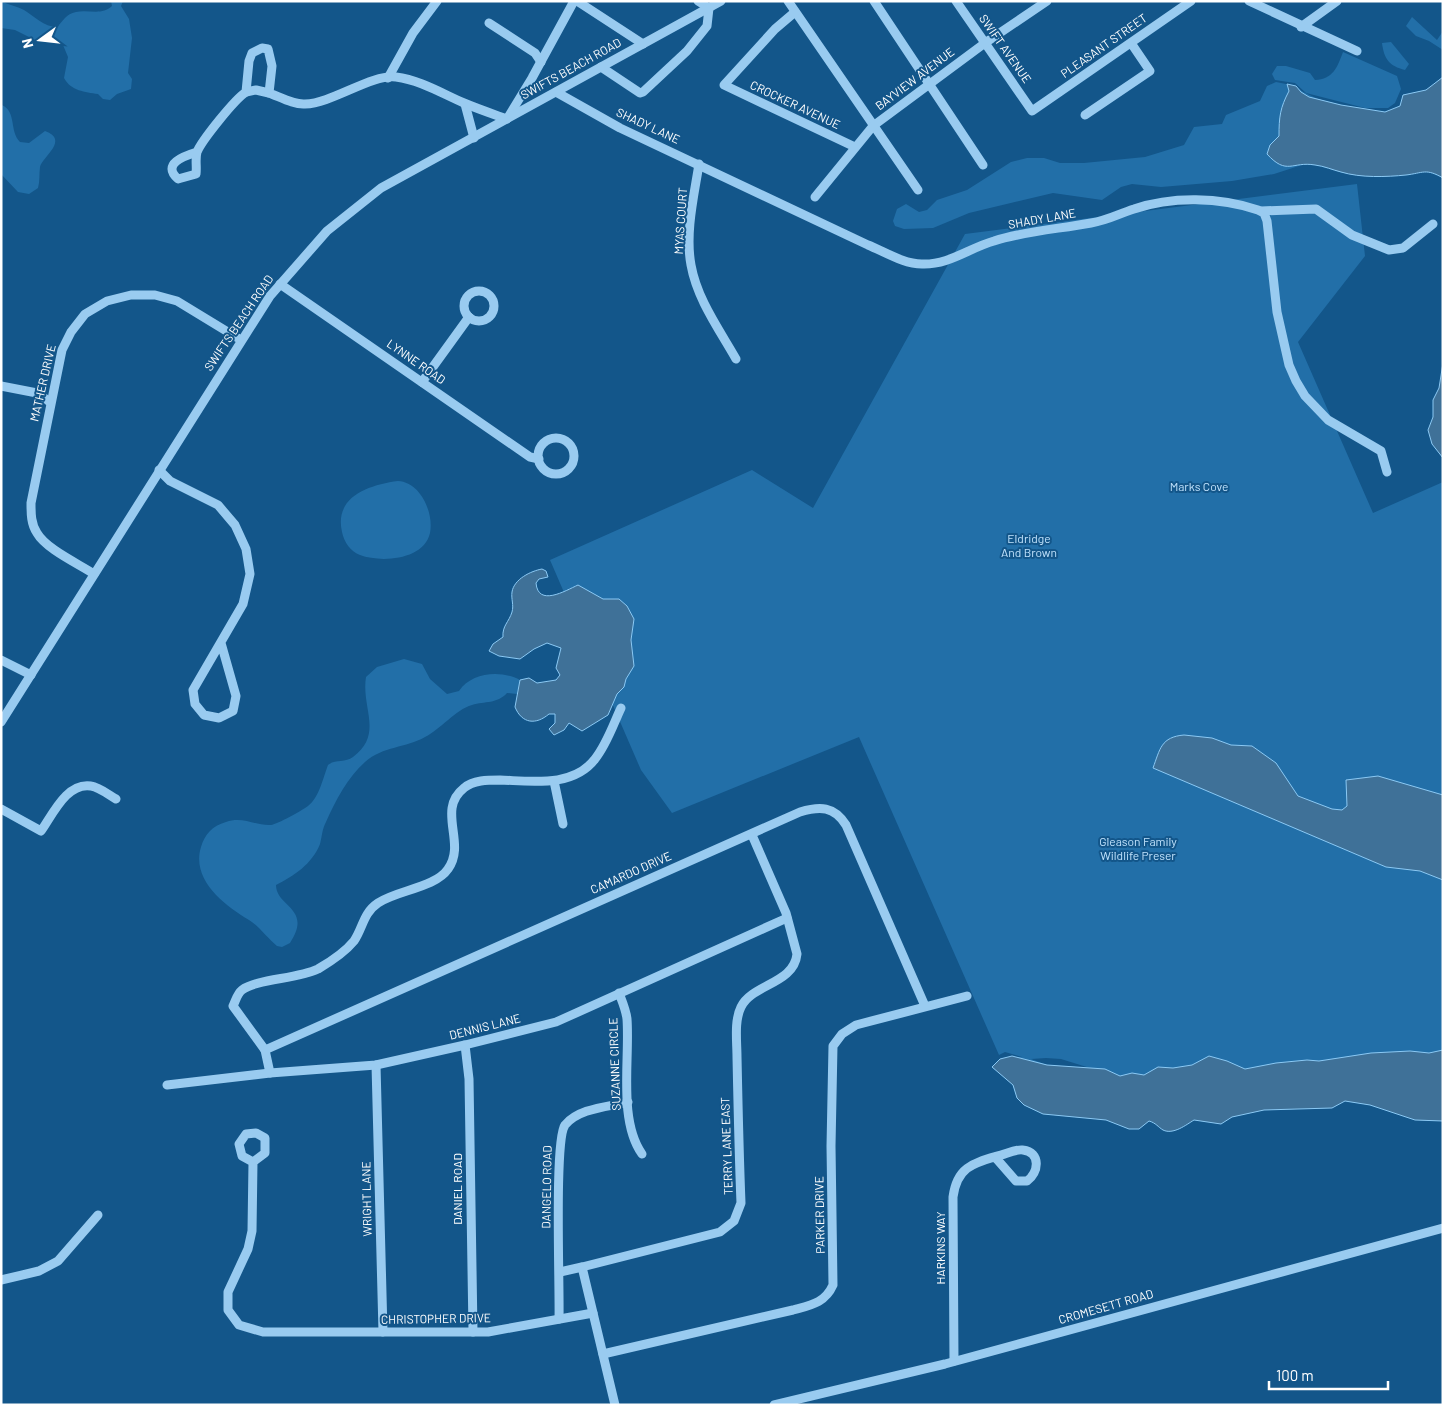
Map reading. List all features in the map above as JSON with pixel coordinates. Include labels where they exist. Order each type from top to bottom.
[{"type":"street","points":[[388,78],[413,33],[438,1]]},
{"type":"street","points":[[197,152],[201,144],[237,98],[246,92],[256,90],[306,104],[396,77],[436,90],[465,104],[507,119],[576,1],[643,44]]},
{"type":"street","points":[[601,67],[640,93],[687,51],[707,26],[709,8],[698,1]]},
{"type":"street","name":"SWIFTS BEACH ROAD","points":[[1,722],[241,340],[280,284],[327,231],[349,211],[381,188],[721,1]]},
{"type":"street","points":[[788,1],[918,190]]},
{"type":"street","points":[[874,1],[984,165]]},
{"type":"street","name":"SWIFT AVENUE","points":[[956,1],[1032,111]]},
{"type":"street","name":"PLEASANT STREET","points":[[1032,111],[1191,1]]},
{"type":"street","points":[[1248,1],[1301,27],[1357,51]]},
{"type":"street","points":[[1301,27],[1337,1]]},
{"type":"street","name":"BAYVIEW AVENUE","points":[[816,197],[873,126],[929,83],[1042,2]]},
{"type":"street","name":"CROCKER AVENUE","points":[[795,12],[775,29],[724,85],[855,147]]},
{"type":"street","points":[[489,23],[535,53],[541,62]]},
{"type":"street","points":[[1085,115],[1150,71],[1131,43]]},
{"type":"street","points":[[246,92],[249,61],[252,53],[262,48],[268,50],[272,66],[269,93]]},
{"type":"street","name":"SHADY LANE","points":[[556,92],[620,128],[868,245],[903,260],[920,264],[935,264],[956,258],[996,240],[1106,220],[1146,206],[1210,200],[1249,206],[1261,211],[1316,209],[1352,235],[1389,250],[1403,248],[1433,224]]},
{"type":"street","points":[[465,104],[474,138]]},
{"type":"street","name":"MYAS COURT","points":[[699,164],[690,235],[691,263],[706,306],[736,359]]},
{"type":"street","points":[[1261,211],[1268,226],[1268,248],[1282,341],[1296,381],[1305,396],[1328,420],[1381,451],[1387,472]]},
{"type":"street","name":"LYNNE ROAD","points":[[280,284],[530,457],[539,458]]},
{"type":"street","name":"MATHER DRIVE","points":[[94,574],[48,544],[37,534],[32,520],[31,503],[50,402],[62,350],[70,332],[85,314],[107,301],[131,295],[155,295],[177,301],[241,340]]},
{"type":"street","points":[[422,382],[469,317]]},
{"type":"street","points":[[1,386],[37,393],[50,402]]},
{"type":"street","name":"LYNNE ROAD","points":[[553,438],[567,441],[574,453],[571,466],[559,473],[546,470],[539,458],[542,445],[553,438]]},
{"type":"street","points":[[159,470],[170,481],[218,505],[235,525],[246,549],[250,574],[243,604],[194,690],[195,704],[204,715],[219,718],[233,711],[236,696],[221,643]]},
{"type":"street","points":[[1,660],[31,675]]},
{"type":"street","points":[[270,1073],[265,1050],[234,1006],[240,991],[250,985],[292,978],[318,969],[340,954],[354,940],[362,920],[378,903],[443,874],[454,858],[455,849],[450,816],[451,805],[454,798],[465,787],[483,781],[554,781],[578,772],[591,764],[603,748],[621,708]]},
{"type":"street","points":[[554,781],[562,824]]},
{"type":"street","points":[[1,809],[41,831],[70,791],[80,786],[93,786],[116,799]]},
{"type":"street","name":"CAMARDO DRIVE","points":[[265,1050],[648,879],[752,835],[800,812],[816,808],[830,810],[840,817],[925,1006]]},
{"type":"street","name":"TERRY LANE EAST","points":[[582,1267],[708,1236],[720,1232],[734,1221],[741,1202],[737,1066],[739,1010],[749,998],[787,974],[797,960],[797,948],[787,918],[752,835]]},
{"type":"street","name":"DENNIS LANE","points":[[167,1085],[270,1073],[376,1065],[556,1022],[787,918]]},
{"type":"street","name":"SUZANNE CIRCLE","points":[[619,993],[627,1017],[628,1102],[631,1135],[642,1154]]},
{"type":"street","name":"PARKER DRIVE","points":[[603,1354],[793,1310],[818,1303],[829,1294],[833,1285],[831,1146],[833,1046],[842,1034],[856,1025],[967,996]]},
{"type":"street","name":"DANIEL ROAD","points":[[465,1045],[469,1079],[473,1332]]},
{"type":"street","name":"WRIGHT LANE","points":[[376,1065],[383,1332]]},
{"type":"street","name":"DANGELO ROAD","points":[[559,1319],[558,1210],[561,1132],[575,1116],[628,1102]]},
{"type":"street","name":"HARKINS WAY","points":[[954,1362],[954,1187],[968,1167],[995,1157],[1017,1150],[1027,1151],[1032,1154],[1037,1164],[1035,1174],[1027,1181],[1016,1181],[995,1157]]},
{"type":"street","name":"CHRISTOPHER DRIVE","points":[[253,1162],[252,1231],[248,1249],[228,1292],[228,1310],[239,1325],[263,1332],[488,1332],[593,1313]]},
{"type":"street","points":[[1,1280],[39,1271],[58,1261],[98,1215]]},
{"type":"street","name":"CROMESETT ROAD","points":[[774,1405],[954,1362],[1443,1228]]},
{"type":"street","points":[[560,1272],[582,1267],[615,1405]]},
{"type":"green space","points":[[1,1],[24,10],[43,23],[57,27],[70,14],[81,11],[104,11],[112,6],[111,1],[123,1],[121,6],[129,19],[132,38],[128,73],[132,79],[131,89],[117,94],[110,100],[103,99],[98,94],[70,86],[64,78],[68,57],[63,45],[39,42],[15,30],[1,28]]},
{"type":"green space","points":[[1412,17],[1437,40],[1443,31],[1443,50],[1429,41],[1416,36],[1406,26]]},
{"type":"green space","points":[[1391,42],[1409,64],[1405,70],[1391,64],[1386,58],[1382,43]]},
{"type":"green space","points":[[1343,52],[1397,76],[1401,89],[1395,103],[1388,108],[1365,108],[1306,93],[1295,83],[1275,80],[1272,74],[1277,66],[1286,66],[1310,73],[1315,80],[1321,79],[1334,72]]},
{"type":"green space","points":[[1443,77],[1443,178],[1426,171],[1402,175],[1365,175],[1343,173],[1316,165],[1305,164],[1274,174],[1232,181],[1161,187],[1132,184],[1121,187],[1102,200],[1053,193],[969,213],[933,228],[904,229],[895,226],[893,221],[897,209],[906,204],[919,212],[927,210],[937,200],[967,190],[1011,162],[1027,158],[1044,158],[1060,163],[1084,163],[1145,157],[1184,145],[1194,127],[1222,124],[1226,115],[1260,101],[1267,86],[1276,82],[1296,86],[1312,96],[1338,105],[1365,111],[1385,112],[1400,106],[1403,95],[1426,90]]},
{"type":"green space","points":[[2,105],[10,112],[15,133],[20,142],[29,143],[45,131],[55,139],[53,149],[40,167],[38,188],[29,194],[18,192],[1,174]]},
{"type":"green space","points":[[1357,184],[1365,256],[1298,342],[1373,513],[1443,482],[1443,1121],[1415,1120],[1370,1105],[1345,1101],[1332,1108],[1264,1110],[1232,1117],[1221,1124],[1194,1120],[1179,1129],[1171,1131],[1163,1130],[1149,1121],[1139,1129],[1129,1129],[1106,1120],[1043,1114],[1024,1105],[1017,1098],[1013,1085],[992,1067],[1006,1058],[1022,1057],[1005,1052],[999,1055],[859,737],[672,813],[641,770],[550,560],[752,470],[813,508],[965,234]],"holes":[[[1031,1059],[1061,1059],[1090,1068],[1047,1065]]]},
{"type":"green space","points":[[398,481],[413,487],[424,500],[431,525],[426,542],[411,554],[390,559],[379,559],[357,554],[348,546],[343,536],[341,520],[343,510],[348,502],[365,490]]},
{"type":"green space","points":[[404,659],[422,664],[430,679],[447,694],[459,691],[471,680],[496,674],[520,680],[517,694],[507,693],[495,701],[466,707],[418,741],[379,753],[359,768],[342,790],[324,827],[317,851],[296,873],[276,885],[281,898],[292,909],[298,922],[290,943],[282,947],[277,946],[256,925],[220,899],[205,881],[199,859],[203,842],[210,831],[232,820],[271,825],[308,806],[318,793],[328,765],[353,757],[362,748],[367,739],[369,720],[365,688],[366,677],[377,667]]},
{"type":"shaded area","points":[[1443,77],[1443,178],[1428,172],[1398,176],[1374,176],[1349,174],[1322,166],[1307,164],[1285,166],[1274,161],[1267,154],[1270,145],[1279,136],[1281,113],[1289,91],[1287,84],[1296,86],[1309,97],[1341,105],[1385,112],[1400,106],[1403,95],[1426,90]]},
{"type":"shaded area","points":[[1443,363],[1443,458],[1432,444],[1428,430],[1433,417],[1433,400],[1439,388]]},
{"type":"shaded area","points":[[542,569],[546,571],[548,577],[539,579],[536,583],[538,590],[542,594],[547,596],[553,595],[578,585],[603,599],[619,599],[627,606],[634,619],[631,640],[634,666],[626,679],[624,687],[617,694],[608,715],[582,731],[569,723],[564,730],[554,735],[549,729],[555,723],[555,714],[549,714],[539,720],[530,721],[521,717],[515,707],[520,680],[529,678],[537,683],[556,680],[560,675],[556,668],[561,648],[547,643],[520,659],[499,656],[489,651],[493,644],[503,637],[513,607],[513,587],[528,574]]},
{"type":"shaded area","points":[[1184,735],[1212,738],[1231,745],[1252,746],[1276,763],[1298,796],[1332,809],[1342,810],[1347,806],[1346,780],[1378,776],[1443,795],[1443,880],[1420,871],[1386,867],[1153,768],[1162,745],[1170,738]]},
{"type":"shaded area","points":[[1443,1050],[1443,1121],[1415,1120],[1370,1105],[1345,1101],[1332,1108],[1264,1110],[1232,1117],[1221,1124],[1194,1120],[1179,1129],[1171,1131],[1163,1130],[1149,1121],[1139,1129],[1129,1129],[1106,1120],[1043,1114],[1024,1105],[1017,1098],[1013,1085],[992,1067],[1000,1059],[1012,1056],[1047,1065],[1105,1069],[1120,1076],[1132,1073],[1144,1075],[1158,1067],[1173,1068],[1192,1065],[1209,1056],[1245,1069],[1276,1063],[1307,1060],[1319,1061],[1371,1053],[1410,1051],[1429,1053]]},
{"type":"park label","name":"Marks Cove","points":[[1199,487]]},
{"type":"park label","name":"Eldridge And Brown","points":[[1029,546]]},
{"type":"park label","name":"Gleason Family Wildlife Preser","points":[[1138,849]]}]
